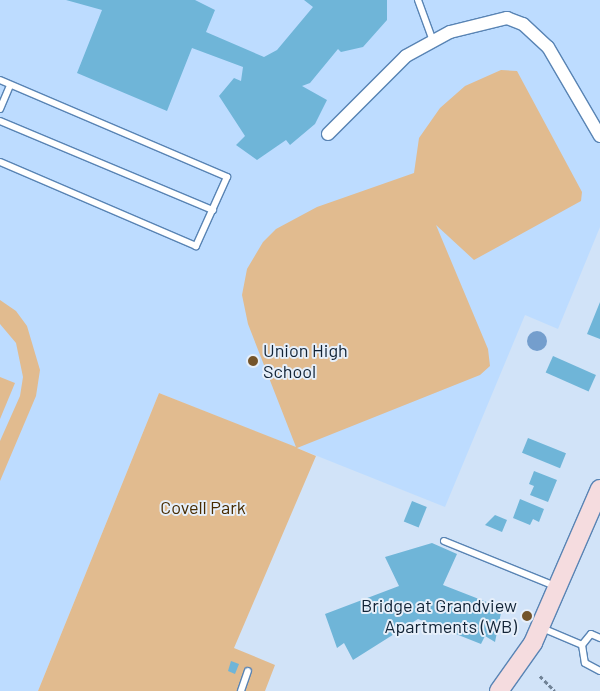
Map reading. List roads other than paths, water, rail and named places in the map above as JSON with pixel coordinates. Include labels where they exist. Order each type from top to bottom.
[{"type":"main road","points":[[499,691],[518,668],[540,627],[559,588],[600,489]]},
{"type":"street","points":[[328,134],[406,56],[433,41],[482,21],[507,18],[523,24],[548,47],[600,136]]},
{"type":"lane","points":[[418,0],[433,41]]},
{"type":"lane","points":[[0,80],[227,177],[196,246],[0,162]]},
{"type":"lane","points":[[0,109],[10,85]]},
{"type":"lane","points":[[0,121],[213,210]]},
{"type":"lane","points":[[444,541],[559,588]]},
{"type":"lane","points":[[540,627],[582,645]]},
{"type":"lane","points":[[582,645],[592,634],[600,638]]},
{"type":"lane","points":[[582,645],[585,663],[600,671]]},
{"type":"lane","points":[[241,691],[248,671]]},
{"type":"place","name":"Union High School","points":[[253,361]]},
{"type":"place","name":"Bridge at Grandview Apartments (WB)","points":[[527,616]]},
{"type":"park label","name":"Covell Park","points":[[203,507]]}]
